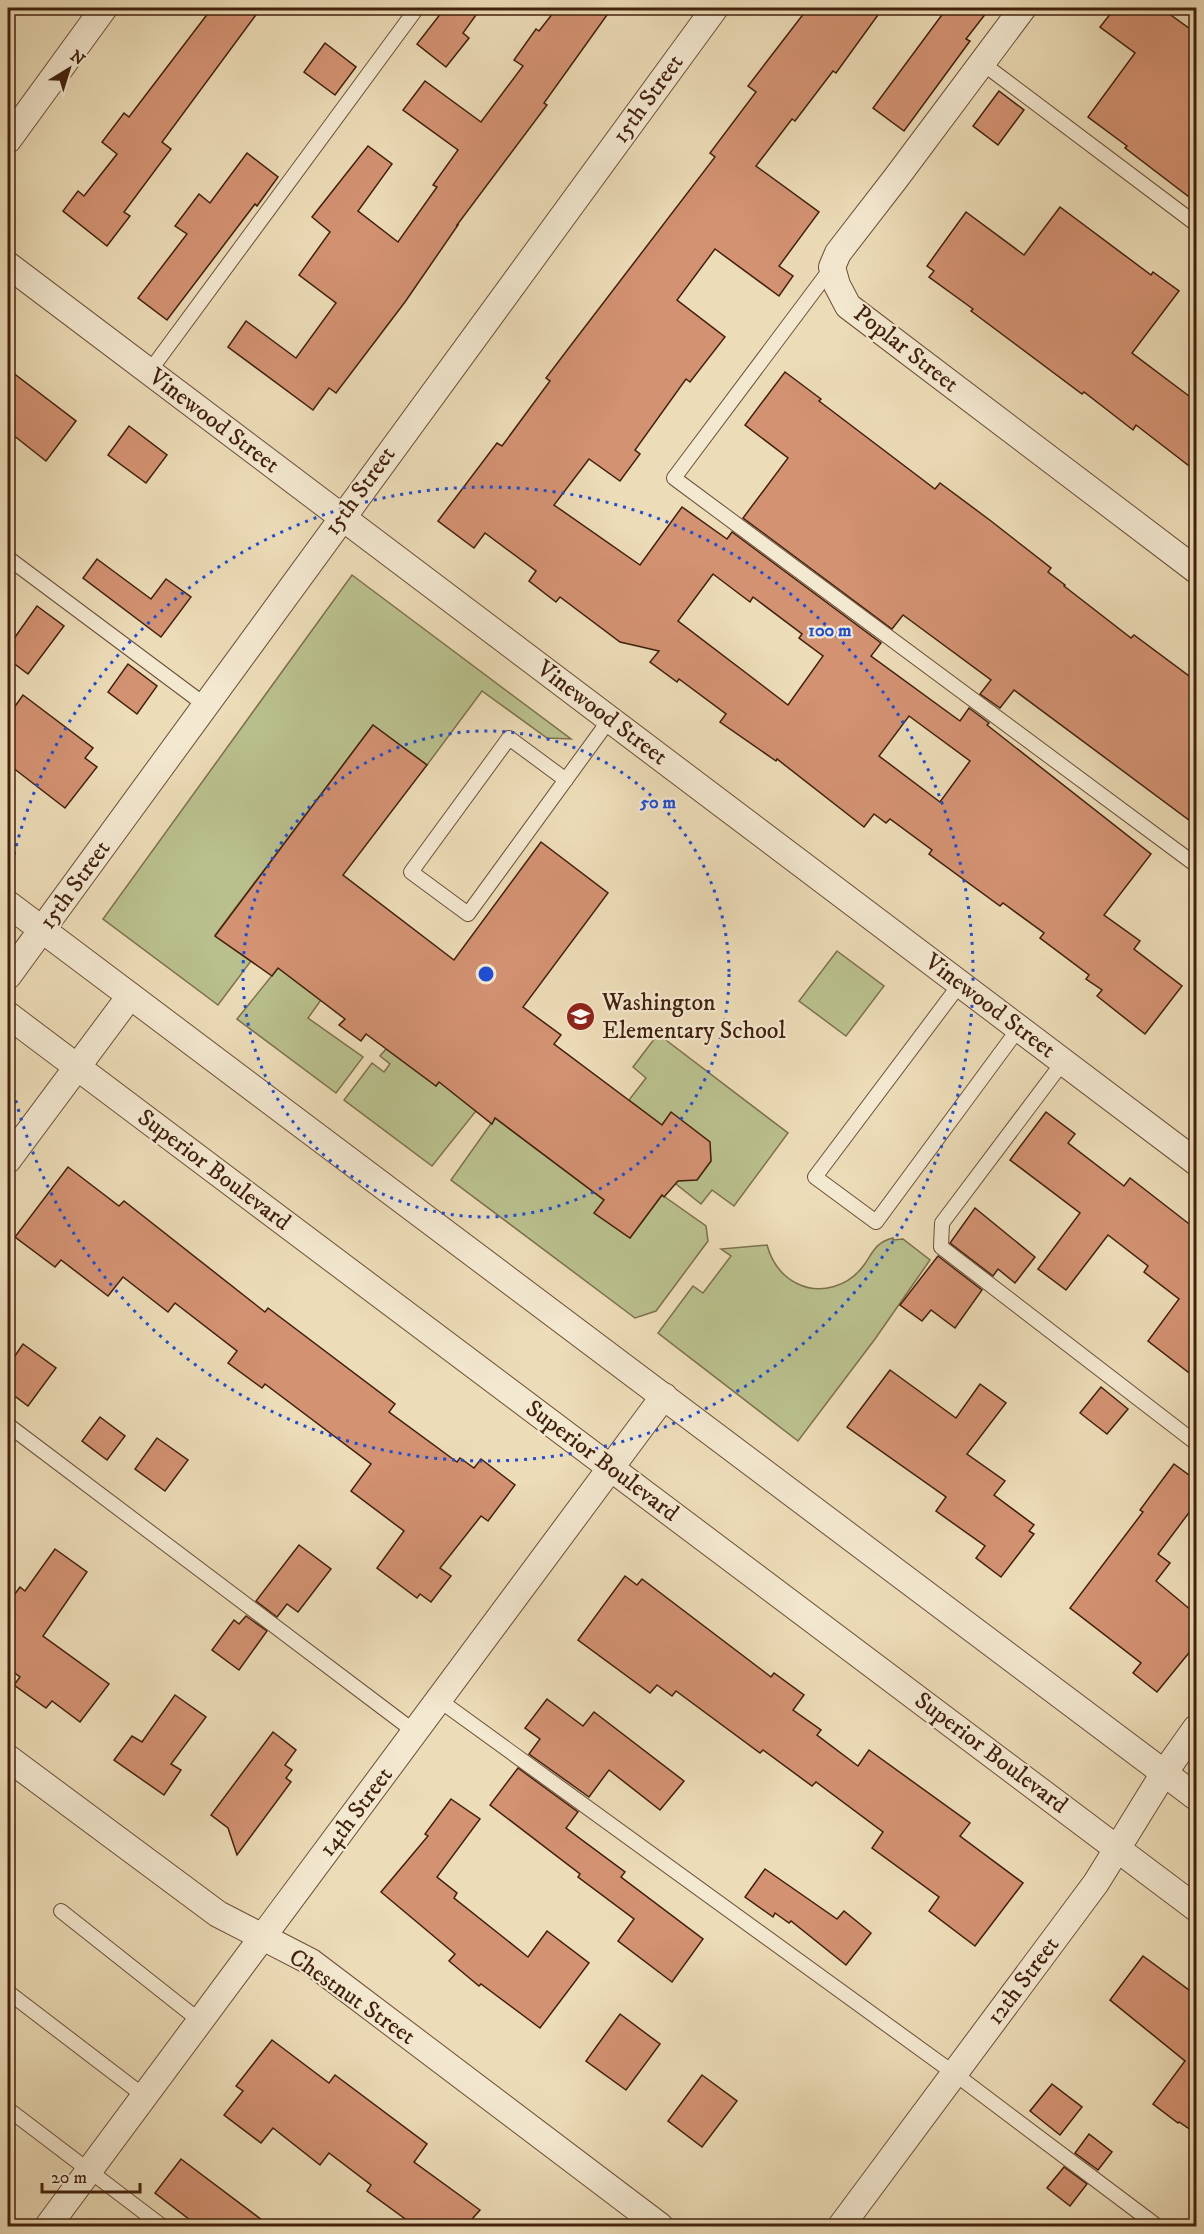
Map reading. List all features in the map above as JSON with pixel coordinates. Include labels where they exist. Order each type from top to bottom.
[{"type":"street","points":[[8,140],[104,8]]},
{"type":"street","name":"15th Street","points":[[8,976],[715,8]]},
{"type":"street","points":[[832,267],[838,253],[1023,8]]},
{"type":"street","name":"Vinewood Street","points":[[8,265],[1197,1162]]},
{"type":"street","name":"Poplar Street","points":[[832,267],[837,285],[848,306],[1197,570]]},
{"type":"street","points":[[8,904],[1197,1797]]},
{"type":"street","points":[[8,1160],[130,996]]},
{"type":"street","name":"Superior Boulevard","points":[[8,1015],[1197,1908]]},
{"type":"street","name":"14th Street","points":[[48,2226],[664,1396]]},
{"type":"street","name":"12th Street","points":[[841,2226],[1096,1882],[1164,1773],[1197,1728]]},
{"type":"street","name":"Chestnut Street","points":[[8,1758],[218,1914],[311,1962],[660,2226]]},
{"type":"lane","points":[[149,372],[417,8]]},
{"type":"lane","points":[[982,63],[1197,224]]},
{"type":"lane","points":[[832,267],[674,478],[1197,865]]},
{"type":"lane","points":[[8,558],[205,705]]},
{"type":"lane","points":[[566,780],[509,738],[411,872],[468,914],[566,780],[610,719]]},
{"type":"lane","points":[[960,984],[815,1177],[876,1222],[1019,1028]]},
{"type":"lane","points":[[1063,1062],[942,1223],[941,1246],[1197,1443]]},
{"type":"lane","points":[[8,1425],[415,1732]]},
{"type":"lane","points":[[439,1700],[954,2074],[1157,2226]]},
{"type":"lane","points":[[61,1911],[200,2021]]},
{"type":"lane","points":[[8,1992],[144,2096]]},
{"type":"lane","points":[[8,2109],[162,2226]]},
{"type":"green space","points":[[352,575],[571,739],[547,738],[482,691],[427,765],[373,725],[215,935],[251,961],[218,1005],[103,919]]},
{"type":"green space","points":[[837,951],[884,986],[846,1036],[799,1001]]},
{"type":"green space","points":[[278,968],[321,1000],[308,1018],[363,1057],[336,1093],[237,1019]]},
{"type":"green space","points":[[658,1034],[788,1133],[734,1206],[712,1190],[701,1204],[676,1184],[674,1180],[697,1180],[711,1161],[710,1150],[671,1113],[662,1125],[629,1100],[646,1078],[633,1067]]},
{"type":"green space","points":[[386,1049],[436,1086],[442,1077],[480,1106],[432,1166],[344,1100],[372,1063],[384,1072],[390,1064],[380,1056]]},
{"type":"green space","points":[[495,1118],[604,1200],[595,1213],[630,1238],[662,1195],[706,1226],[708,1241],[656,1311],[635,1318],[451,1180]]},
{"type":"green space","points":[[893,1238],[893,1240],[903,1239],[930,1260],[875,1339],[798,1441],[658,1333],[693,1286],[703,1293],[731,1256],[721,1249],[767,1245],[782,1273],[798,1284],[816,1289],[834,1286],[851,1278],[879,1245]]},
{"type":"building","points":[[212,8],[261,8],[162,142],[171,149],[124,212],[130,216],[107,246],[63,211],[78,191],[84,196],[117,154],[102,142],[124,113],[129,117]]},
{"type":"building","points":[[445,8],[481,8],[463,33],[469,38],[446,67],[417,44]]},
{"type":"building","points":[[557,8],[612,8],[544,103],[547,105],[457,225],[405,302],[336,393],[329,388],[313,410],[228,347],[246,321],[296,358],[336,303],[299,275],[330,232],[312,217],[368,146],[392,164],[358,211],[398,242],[437,187],[433,185],[458,150],[403,110],[425,81],[481,122],[523,66],[514,60],[536,29],[539,31]]},
{"type":"building","points":[[808,8],[883,8],[836,73],[833,71],[795,121],[792,119],[756,166],[819,212],[779,266],[793,276],[779,296],[715,249],[677,300],[725,337],[690,382],[686,379],[635,450],[640,454],[620,481],[589,459],[554,505],[640,565],[682,507],[727,539],[732,532],[881,643],[871,656],[960,721],[969,708],[989,723],[987,725],[1151,854],[1104,915],[1140,941],[1134,949],[1182,986],[1145,1034],[1097,996],[1102,990],[1086,979],[1089,975],[1040,938],[1044,933],[1003,903],[1000,906],[929,854],[932,850],[890,819],[886,823],[874,814],[864,827],[777,759],[776,761],[720,722],[726,714],[679,679],[677,682],[650,662],[659,651],[620,642],[560,597],[556,602],[529,581],[536,571],[485,533],[474,548],[438,521],[497,443],[502,446],[550,381],[546,378],[715,157],[710,153],[756,92],[748,86]],"holes":[[[713,574],[750,602],[753,597],[802,634],[799,638],[823,656],[788,705],[678,621]],[[909,716],[970,761],[940,802],[879,756]]]},
{"type":"building","points":[[947,8],[990,8],[966,39],[970,41],[904,131],[873,108]]},
{"type":"building","points":[[1115,8],[1161,8],[1197,34],[1197,203],[1088,117],[1135,53],[1100,27]]},
{"type":"building","points":[[325,43],[356,67],[335,95],[304,72]]},
{"type":"building","points":[[999,91],[1024,110],[998,145],[973,126]]},
{"type":"building","points":[[247,153],[278,177],[167,320],[138,298],[187,234],[175,226],[199,194],[210,203]]},
{"type":"building","points":[[1060,207],[1151,275],[1153,272],[1179,291],[1132,353],[1197,402],[1197,472],[1136,425],[1133,430],[1084,392],[1082,394],[929,277],[934,271],[927,266],[966,212],[1024,255]]},
{"type":"building","points":[[8,369],[76,421],[46,461],[8,431]]},
{"type":"building","points":[[785,372],[821,399],[819,401],[935,489],[940,483],[991,521],[1051,568],[1048,572],[1064,586],[1131,638],[1134,635],[1197,682],[1197,826],[1014,690],[1000,708],[980,694],[991,680],[903,615],[892,629],[743,518],[788,458],[745,425]]},
{"type":"building","points":[[129,426],[167,455],[146,483],[108,455]]},
{"type":"building","points":[[97,559],[151,599],[166,579],[191,597],[161,637],[83,578]]},
{"type":"building","points":[[37,606],[64,626],[28,674],[8,659],[8,647]]},
{"type":"building","points":[[128,664],[157,686],[137,714],[108,692]]},
{"type":"building","points":[[23,695],[93,748],[85,758],[97,767],[65,808],[8,764],[8,716]]},
{"type":"building","points":[[373,725],[427,765],[343,875],[454,960],[541,842],[608,893],[523,1007],[561,1035],[554,1044],[662,1125],[671,1112],[710,1142],[711,1161],[697,1180],[678,1181],[664,1197],[662,1195],[630,1238],[594,1213],[604,1200],[495,1118],[492,1124],[439,1082],[436,1086],[366,1034],[361,1041],[339,1025],[345,1019],[278,968],[272,976],[215,936]]},
{"type":"building","points":[[1046,1112],[1075,1134],[1068,1143],[1124,1186],[1130,1178],[1197,1230],[1197,1379],[1148,1341],[1179,1299],[1144,1272],[1148,1266],[1108,1235],[1066,1290],[1038,1269],[1080,1213],[1010,1160]]},
{"type":"building","points":[[68,1167],[119,1206],[124,1201],[265,1312],[268,1308],[395,1404],[389,1412],[457,1462],[460,1458],[474,1468],[481,1459],[515,1485],[488,1521],[481,1516],[440,1568],[451,1576],[431,1602],[420,1594],[417,1598],[377,1568],[404,1531],[351,1491],[371,1464],[265,1384],[262,1388],[228,1363],[237,1351],[175,1303],[168,1312],[123,1277],[108,1296],[61,1260],[55,1267],[15,1237]]},
{"type":"building","points":[[975,1208],[1035,1257],[1015,1283],[998,1269],[993,1276],[950,1243]]},
{"type":"building","points":[[938,1256],[982,1290],[955,1328],[931,1310],[922,1321],[900,1305]]},
{"type":"building","points":[[23,1344],[56,1368],[28,1406],[8,1391],[8,1366]]},
{"type":"building","points":[[890,1370],[956,1418],[980,1384],[1006,1403],[967,1454],[1005,1481],[994,1495],[1034,1525],[1029,1531],[1034,1534],[1001,1577],[976,1558],[985,1546],[936,1511],[946,1497],[847,1427]]},
{"type":"building","points":[[1101,1387],[1128,1409],[1107,1434],[1080,1413]]},
{"type":"building","points":[[100,1417],[125,1436],[107,1460],[82,1441]]},
{"type":"building","points":[[157,1438],[188,1460],[165,1491],[135,1469]]},
{"type":"building","points":[[1174,1464],[1197,1481],[1197,1502],[1158,1554],[1170,1563],[1156,1581],[1197,1615],[1197,1643],[1157,1692],[1133,1673],[1141,1663],[1070,1608],[1143,1512],[1140,1510]]},
{"type":"building","points":[[299,1545],[331,1569],[298,1612],[287,1604],[277,1617],[256,1601]]},
{"type":"building","points":[[55,1549],[87,1572],[43,1636],[109,1684],[80,1722],[52,1701],[46,1708],[14,1685],[20,1677],[8,1668],[8,1603],[20,1587],[25,1591]]},
{"type":"building","points":[[625,1576],[637,1585],[642,1579],[771,1677],[774,1673],[804,1695],[793,1710],[821,1730],[817,1735],[858,1766],[869,1750],[970,1823],[960,1836],[1023,1883],[975,1946],[929,1911],[939,1897],[872,1848],[883,1832],[816,1782],[812,1786],[763,1750],[760,1753],[676,1691],[672,1696],[657,1685],[650,1693],[578,1640]]},
{"type":"building","points":[[246,1616],[267,1631],[239,1670],[212,1650],[234,1620],[239,1624]]},
{"type":"building","points":[[175,1695],[206,1717],[171,1764],[181,1770],[164,1795],[114,1760],[132,1736],[142,1742]]},
{"type":"building","points":[[547,1699],[583,1726],[594,1712],[684,1781],[660,1810],[609,1770],[589,1797],[529,1754],[540,1739],[525,1728]]},
{"type":"building","points":[[273,1732],[296,1750],[285,1765],[292,1770],[286,1778],[291,1782],[237,1855],[228,1828],[211,1815]]},
{"type":"building","points":[[518,1768],[578,1812],[566,1828],[625,1872],[621,1877],[703,1939],[672,1982],[618,1941],[634,1919],[578,1877],[580,1874],[490,1805]]},
{"type":"building","points":[[451,1799],[480,1819],[437,1877],[457,1893],[454,1898],[528,1957],[547,1931],[589,1963],[540,2028],[481,1984],[479,1986],[449,1961],[455,1954],[381,1892],[428,1836],[425,1834]]},
{"type":"building","points":[[765,1869],[837,1919],[844,1911],[871,1933],[846,1965],[791,1921],[789,1923],[775,1913],[773,1917],[745,1897]]},
{"type":"building","points":[[1143,1956],[1197,1996],[1197,2134],[1153,2104],[1185,2061],[1110,2000]]},
{"type":"building","points":[[620,2014],[660,2044],[626,2090],[586,2061]]},
{"type":"building","points":[[272,2040],[329,2083],[335,2075],[427,2144],[414,2162],[480,2210],[466,2226],[415,2226],[367,2191],[371,2185],[329,2153],[320,2165],[273,2128],[261,2143],[224,2115],[243,2091],[236,2086]]},
{"type":"building","points":[[702,2075],[737,2101],[702,2147],[668,2121]]},
{"type":"building","points":[[1052,2084],[1082,2107],[1060,2135],[1030,2111]]},
{"type":"building","points":[[1089,2134],[1112,2152],[1098,2170],[1075,2153]]},
{"type":"building","points":[[181,2159],[270,2226],[198,2226],[155,2193]]},
{"type":"building","points":[[1064,2167],[1087,2184],[1070,2206],[1047,2188]]},
{"type":"place","name":"Washington Elementary School","points":[[581,1017]]}]
